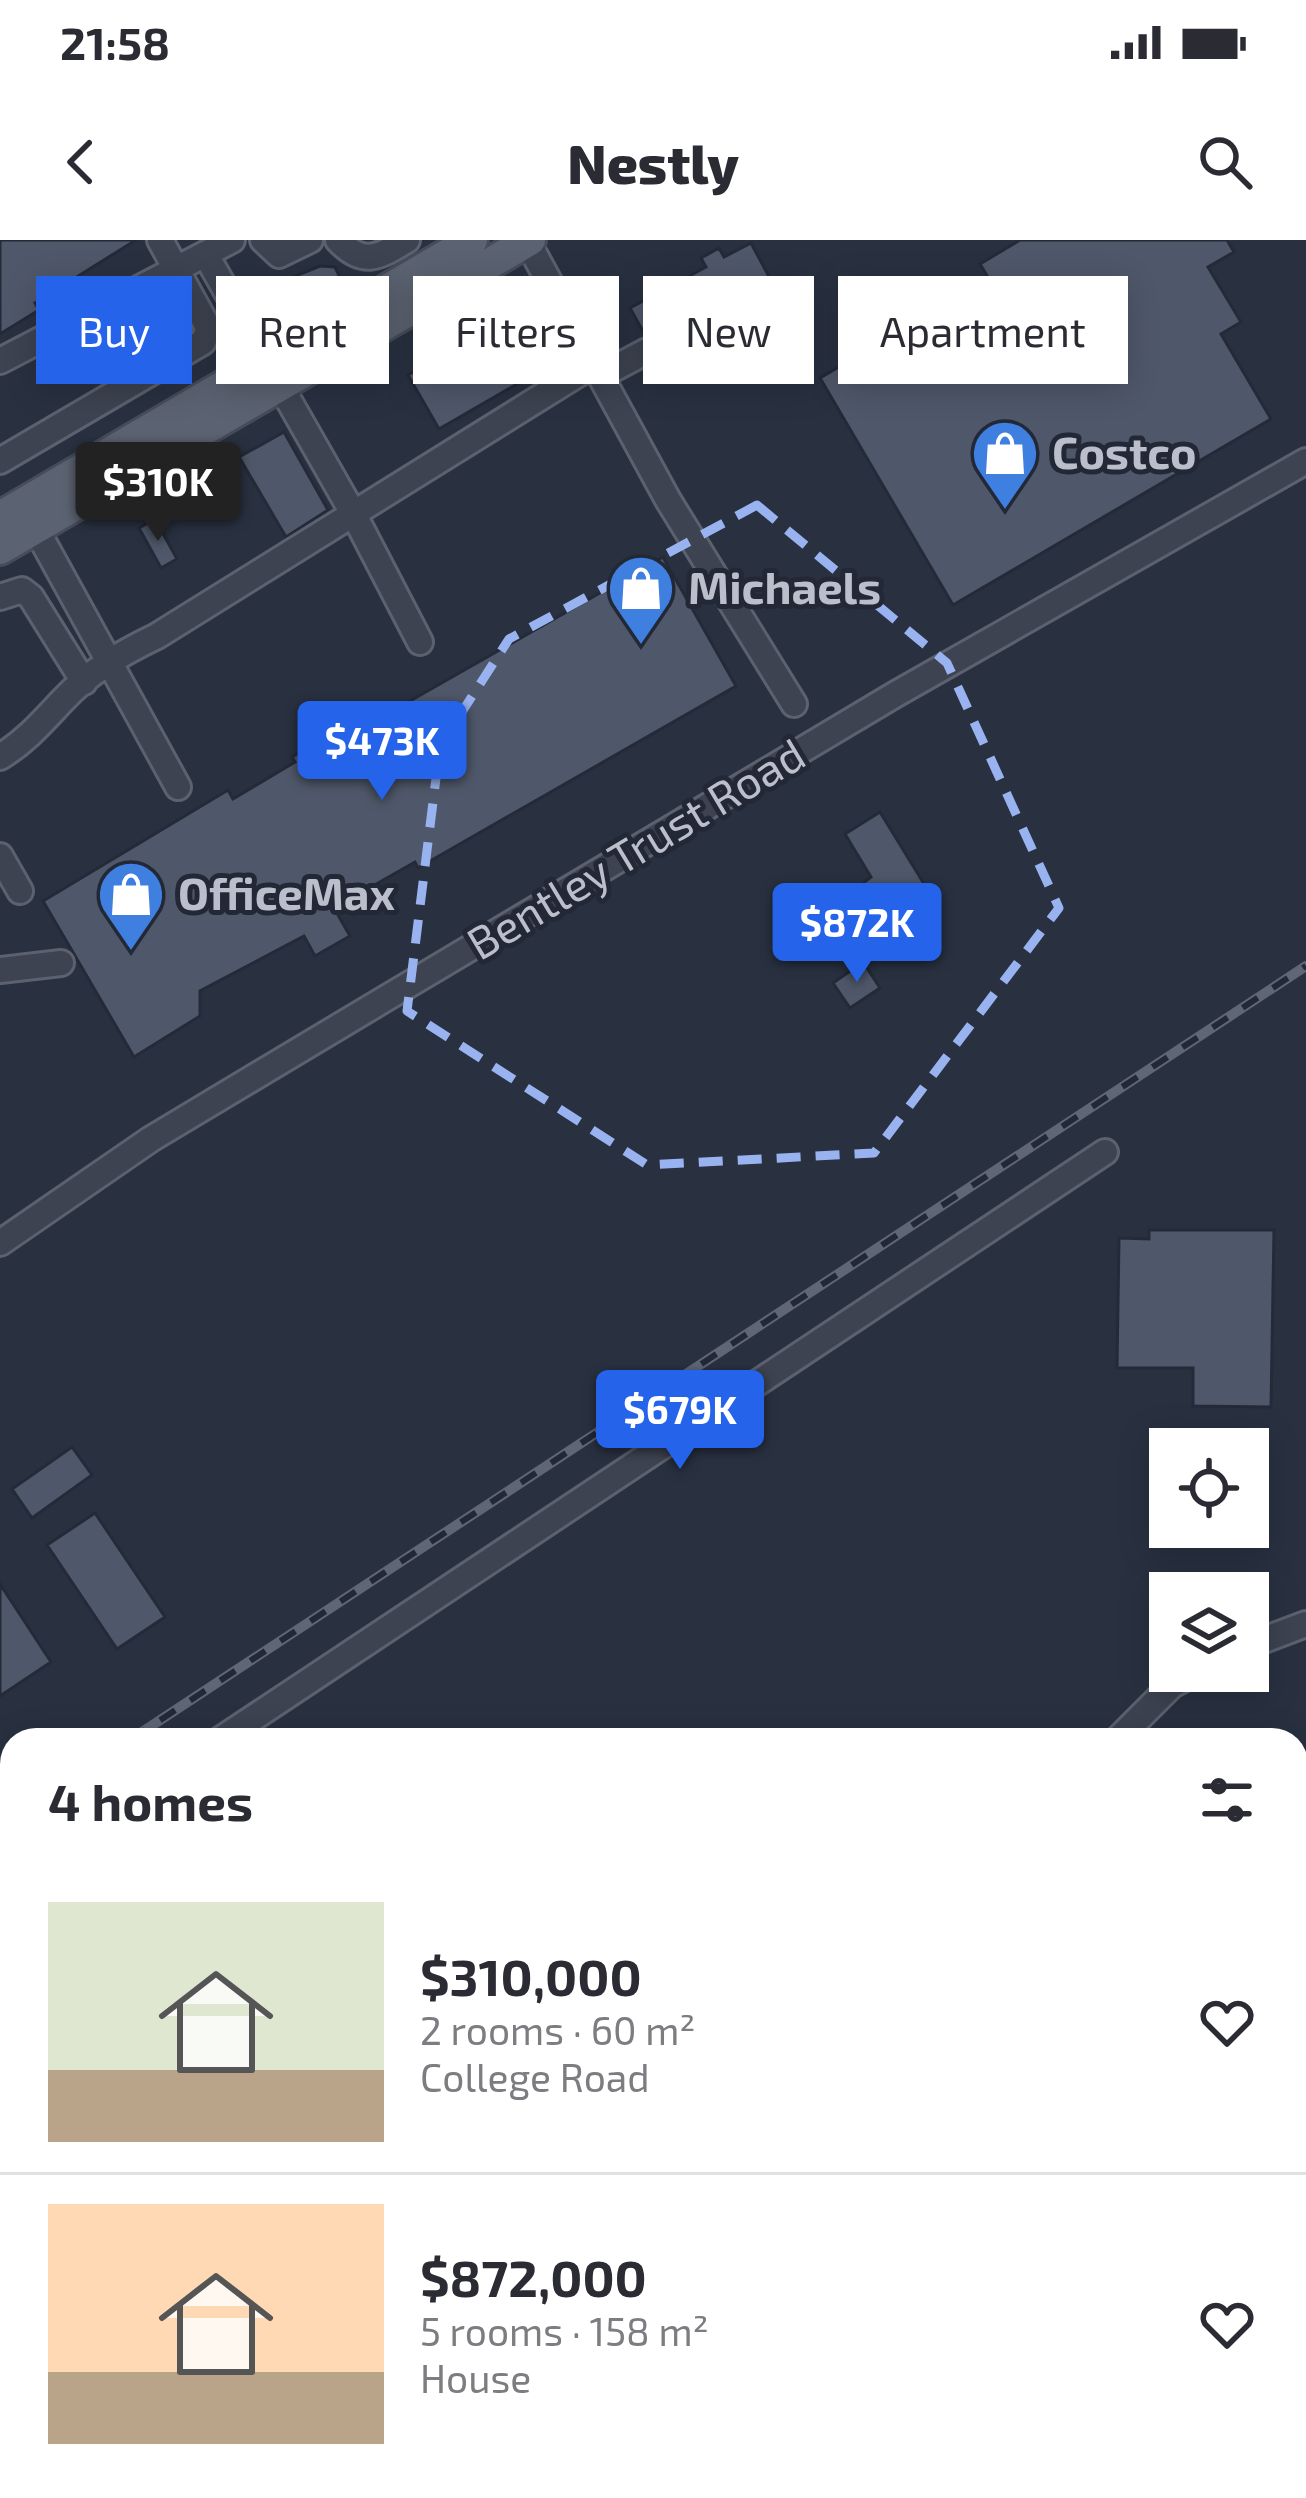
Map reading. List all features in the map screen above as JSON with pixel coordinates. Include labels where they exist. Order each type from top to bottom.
[{"type":"main road","points":[[389,281],[438,249],[472,240]]},
{"type":"main road","points":[[0,549],[528,241]]},
{"type":"main road","points":[[0,517],[227,384]]},
{"type":"street","points":[[0,460],[203,342],[209,329],[160,240]]},
{"type":"street","points":[[0,361],[232,240]]},
{"type":"street","points":[[263,240],[279,255],[310,240]]},
{"type":"street","points":[[338,240],[366,259],[377,258],[406,240]]},
{"type":"street","points":[[528,241],[547,276]]},
{"type":"street","points":[[206,256],[217,276]]},
{"type":"street","points":[[280,384],[420,642]]},
{"type":"street","points":[[0,757],[34,734],[109,660],[574,384]]},
{"type":"street","points":[[605,384],[668,500],[794,704]]},
{"type":"street","name":"Bentley Trust Road","points":[[0,1243],[170,1128],[896,694],[1298,467],[1306,450]]},
{"type":"street","points":[[36,529],[178,787]]},
{"type":"street","points":[[0,597],[22,590],[31,597],[83,682]]},
{"type":"street","points":[[0,856],[20,891]]},
{"type":"street","points":[[0,970],[61,963]]},
{"type":"street","points":[[238,1728],[1105,1152]]},
{"type":"street","points":[[1269,1638],[1306,1624]]},
{"type":"street","points":[[1129,1728],[1165,1692]]},
{"type":"highlighted area","points":[[757,505],[947,663],[1059,908],[874,1153],[647,1165],[407,1011],[440,746],[509,639]]},
{"type":"building","points":[[0,240],[136,240],[78,276],[36,276],[36,312],[0,334]]},
{"type":"building","name":"Costco","points":[[1020,240],[1227,240],[1234,252],[1208,267],[1241,322],[1221,334],[1271,419],[953,605],[820,378],[838,367],[838,384],[1128,384],[1128,276],[987,276],[980,264]]},
{"type":"building","points":[[751,243],[769,276],[689,276],[706,267],[701,258],[719,248],[724,257]]},
{"type":"building","points":[[320,266],[335,267],[339,276],[295,276]]},
{"type":"building","points":[[643,301],[643,331],[630,308]]},
{"type":"building","points":[[413,384],[517,384],[439,429]]},
{"type":"building","points":[[284,432],[328,510],[286,537],[239,457]]},
{"type":"building","points":[[155,519],[177,559],[161,568],[139,528]]},
{"type":"building","points":[[663,557],[736,686],[418,868],[415,862],[334,908],[350,936],[315,956],[304,936],[200,991],[200,1016],[134,1057],[43,901],[228,790],[233,799],[295,762],[292,757],[321,740],[325,747],[345,738]]},
{"type":"building","points":[[880,812],[929,892],[885,919],[863,883],[871,877],[845,834]]},
{"type":"building","points":[[863,962],[880,988],[850,1008],[833,983]]},
{"type":"building","points":[[1149,1230],[1274,1230],[1271,1407],[1193,1406],[1193,1368],[1117,1368],[1119,1238],[1149,1239]]},
{"type":"building","points":[[72,1447],[92,1475],[32,1518],[12,1489]]},
{"type":"building","points":[[95,1513],[165,1617],[117,1649],[47,1545]]},
{"type":"building","points":[[0,1584],[51,1662],[0,1696]]},
{"type":"railway","points":[[148,1728],[1306,966]]},
{"type":"place","name":"Costco","points":[[1005,512]]},
{"type":"place","name":"Michaels","points":[[641,647]]},
{"type":"place","name":"OfficeMax","points":[[131,953]]}]
